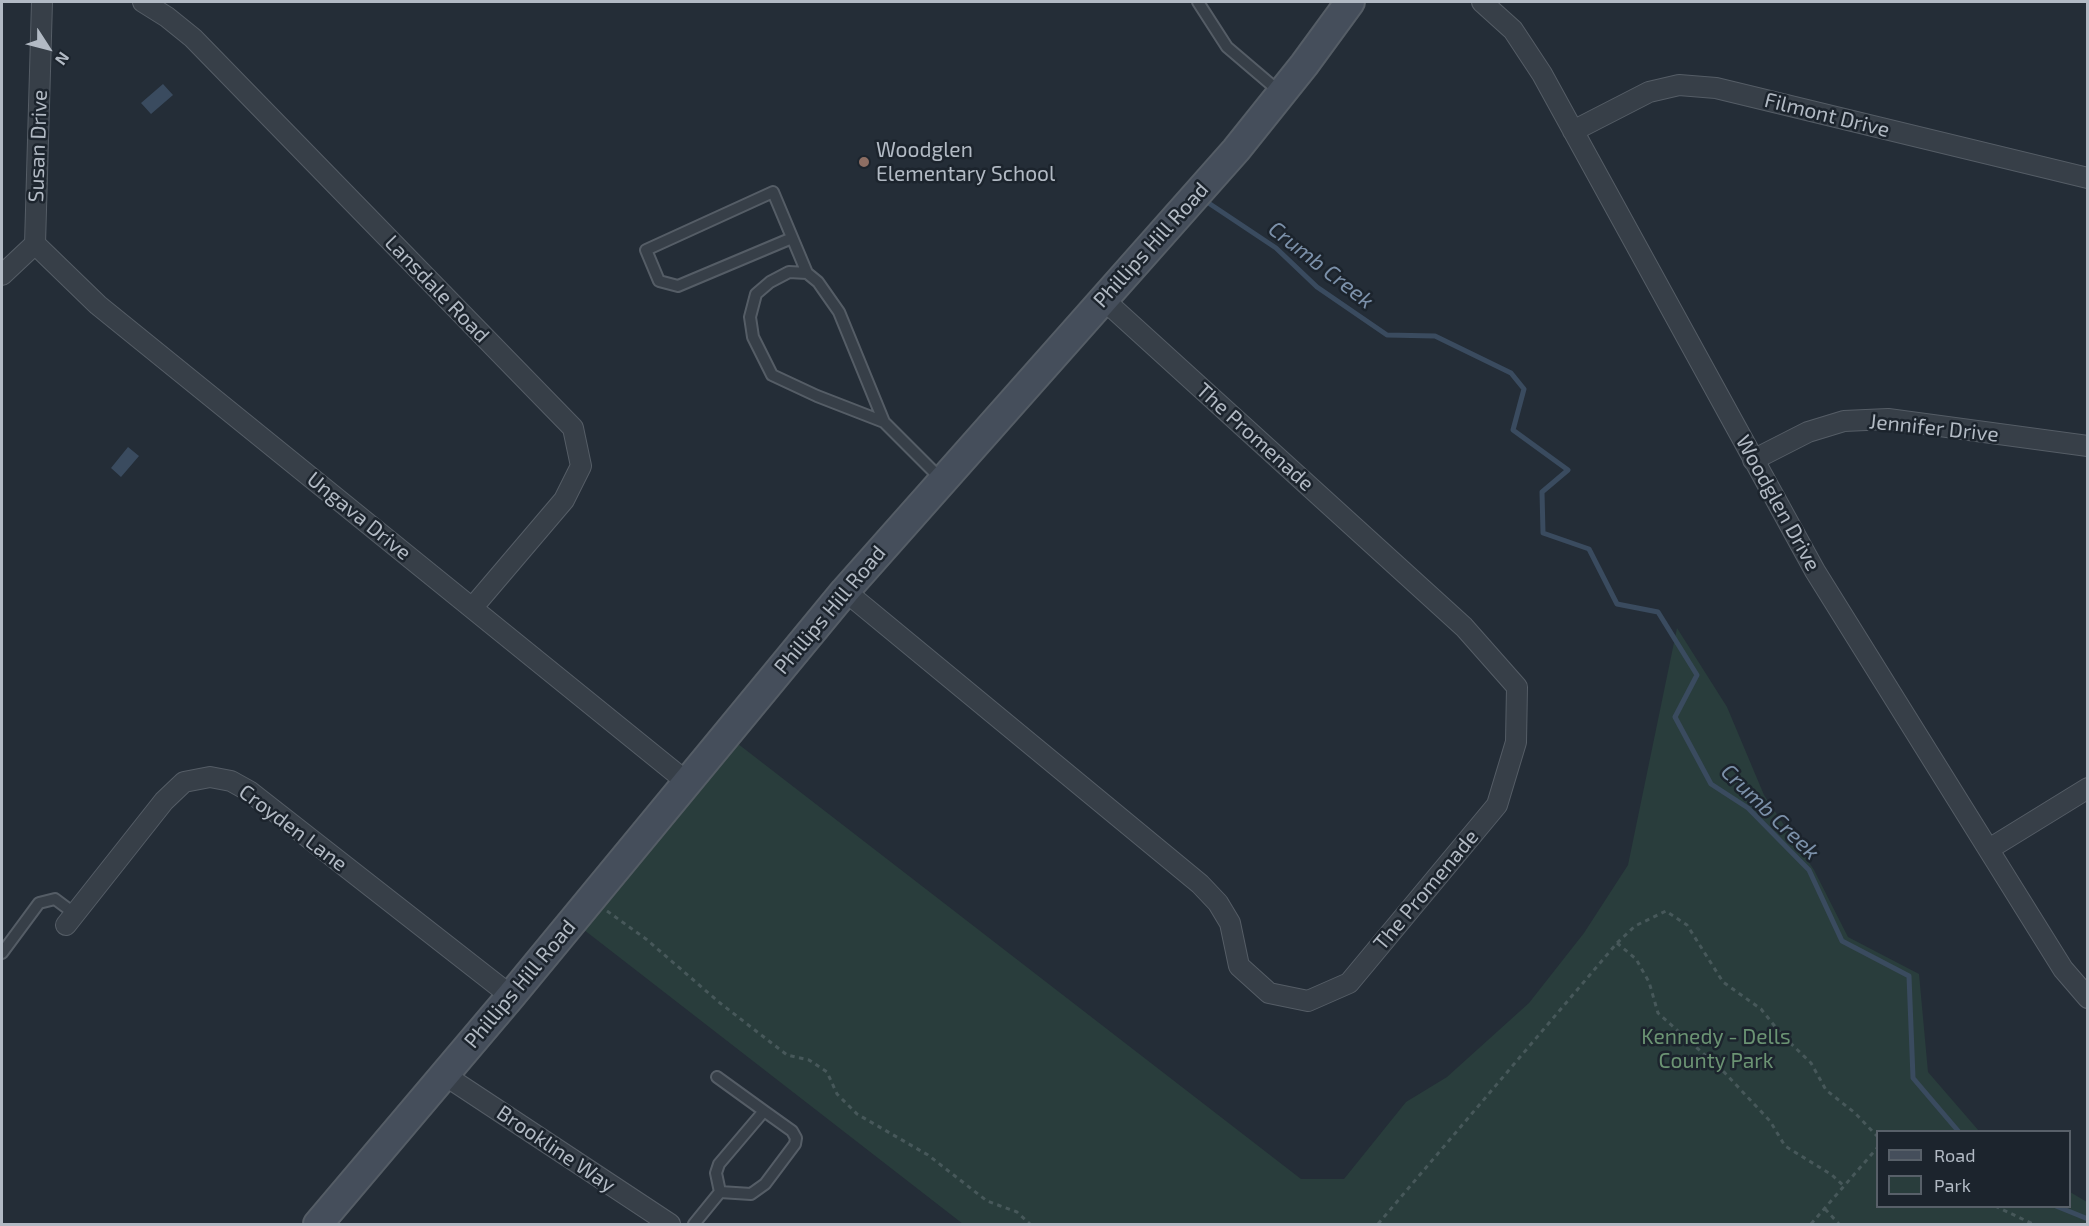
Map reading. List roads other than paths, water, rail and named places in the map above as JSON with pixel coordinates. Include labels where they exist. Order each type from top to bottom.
[{"type":"street","name":"Susan Drive","points":[[35,244],[42,2]]},
{"type":"street","name":"Lansdale Road","points":[[143,2],[167,17],[193,38],[573,428],[581,466],[564,500],[473,607]]},
{"type":"street","name":"Phillips Hill Road","points":[[318,1224],[591,900],[844,591],[941,479],[1236,150],[1350,2]]},
{"type":"street","name":"Woodglen Drive","points":[[1482,2],[1513,30],[1542,74],[1815,571],[2062,969],[2088,998]]},
{"type":"street","name":"Filmont Drive","points":[[1573,131],[1650,92],[1679,85],[1716,88],[2088,178]]},
{"type":"street","points":[[2,275],[35,244]]},
{"type":"street","name":"Ungava Drive","points":[[35,244],[98,305],[473,607],[687,783]]},
{"type":"street","name":"The Promenade","points":[[844,591],[1200,884],[1218,903],[1230,922],[1239,966],[1269,993],[1308,1001],[1349,982],[1497,805],[1516,742],[1517,687],[1464,627],[1103,299]]},
{"type":"street","name":"Jennifer Drive","points":[[1753,460],[1817,429],[1845,421],[1888,419],[2088,446]]},
{"type":"street","name":"Croyden Lane","points":[[71,920],[164,801],[184,782],[210,777],[231,781],[249,791],[511,996]]},
{"type":"street","points":[[1989,849],[2088,788]]},
{"type":"street","name":"Brookline Way","points":[[443,1074],[670,1224]]},
{"type":"lane","points":[[1198,2],[1227,47],[1281,93]]},
{"type":"lane","points":[[792,238],[678,286],[659,281],[646,250],[773,192],[807,273],[818,282],[839,312],[884,422],[941,479]]},
{"type":"lane","points":[[807,273],[789,272],[770,282],[756,294],[750,317],[753,337],[764,360],[772,375],[817,396],[884,422]]},
{"type":"lane","points":[[2,953],[39,903],[55,899],[71,920]]},
{"type":"lane","points":[[717,1077],[792,1131],[796,1138],[795,1144],[765,1184],[751,1194],[720,1192]]},
{"type":"lane","points":[[720,1192],[716,1173],[719,1164],[764,1111]]},
{"type":"lane","points":[[694,1224],[720,1192]]},
{"type":"water","points":[[163,84],[173,95],[151,114],[141,103]]},
{"type":"water","points":[[128,447],[139,456],[121,477],[111,468]]},
{"type":"waterway","name":"Crumb Creek","points":[[1210,204],[1276,248],[1317,287],[1387,335],[1435,336],[1511,373],[1524,389],[1513,430],[1568,470],[1542,492],[1543,533],[1589,549],[1617,604],[1658,612],[1697,675],[1675,717],[1711,784],[1748,808],[1809,870],[1842,941],[1909,976],[1913,1078],[1957,1130]]},
{"type":"waterway","name":"Crumb Creek","points":[[2061,1208],[2088,1219]]},
{"type":"place","name":"Woodglen Elementary School","points":[[864,162]]},
{"type":"park label","name":"Kennedy - Dells County Park","points":[[1716,1049]]}]
